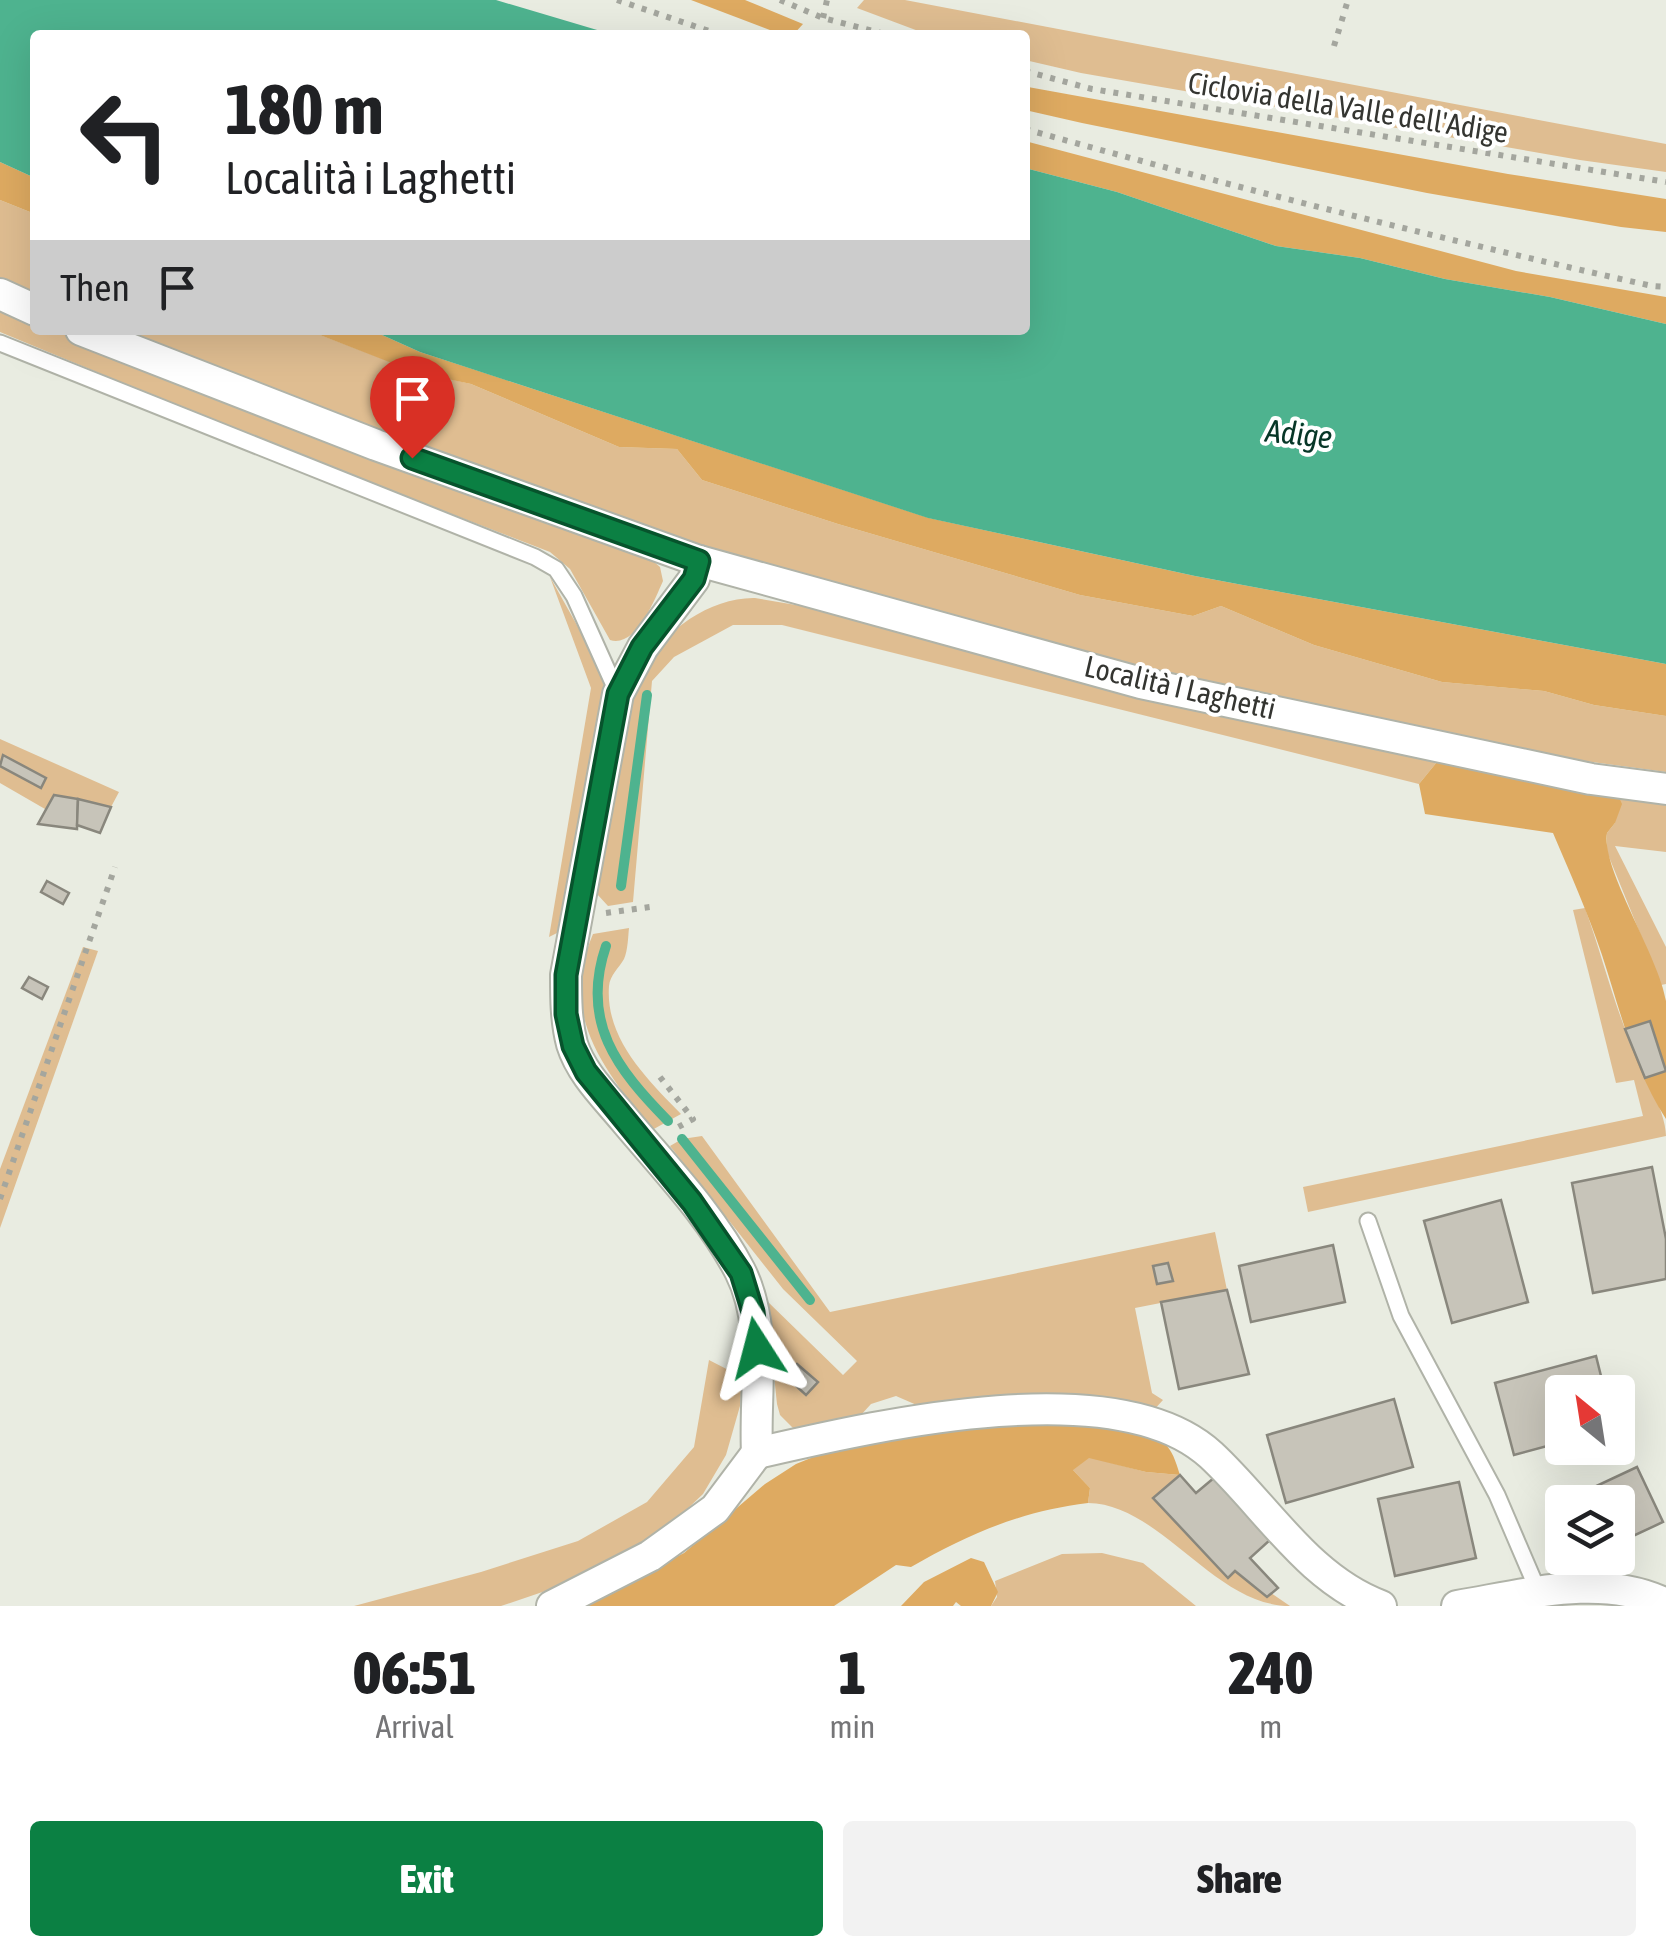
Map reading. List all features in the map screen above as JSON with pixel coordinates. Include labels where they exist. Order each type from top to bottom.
[{"type":"street","points":[[0,294],[30,308]]},
{"type":"street","points":[[94,335],[376,444],[699,561],[694,579],[642,647],[618,694],[566,975],[566,1014],[573,1046],[586,1072],[692,1202],[741,1273],[753,1312],[757,1348],[758,1453],[716,1509],[650,1556],[552,1606]]},
{"type":"street","name":"Località I Laghetti","points":[[699,561],[1142,683],[1591,779],[1666,789]]},
{"type":"street","points":[[758,1453],[980,1411],[1057,1408],[1152,1423],[1172,1430],[1207,1452],[1322,1573],[1381,1606]]},
{"type":"street","points":[[1457,1606],[1539,1593],[1609,1588],[1632,1591],[1666,1604]]},
{"type":"lane","points":[[0,343],[535,557],[556,569],[574,596],[618,694]]},
{"type":"lane","points":[[1368,1221],[1401,1316],[1497,1495],[1539,1593]]},
{"type":"path","points":[[617,0],[706,30]]},
{"type":"path","points":[[780,0],[823,18],[870,30]]},
{"type":"path","points":[[823,18],[827,0]]},
{"type":"path","points":[[1334,46],[1348,0]]},
{"type":"path","name":"Ciclovia della Valle dell'Adige","points":[[1030,72],[1092,89],[1666,182]]},
{"type":"path","points":[[1030,129],[1160,167],[1466,244],[1666,286]]},
{"type":"path","points":[[0,1199],[114,867]]},
{"type":"path","points":[[576,918],[650,907]]},
{"type":"path","points":[[646,1144],[693,1119],[660,1077]]},
{"type":"shaded area","points":[[691,0],[745,0],[803,24],[798,30],[770,30]]},
{"type":"shaded area","points":[[864,0],[905,0],[1666,144],[1666,172],[1081,73],[1030,61],[1030,30],[916,30],[857,8]]},
{"type":"shaded area","points":[[1030,87],[1666,199],[1666,232],[1427,193],[1030,111]]},
{"type":"shaded area","points":[[1030,142],[1516,271],[1666,297],[1666,324],[1360,258],[1276,246],[1117,192],[1030,169]]},
{"type":"shaded area","points":[[0,162],[30,176],[30,212],[0,200]]},
{"type":"shaded area","points":[[0,200],[30,212],[30,297],[0,283]]},
{"type":"shaded area","points":[[0,304],[30,318],[30,335],[69,335],[121,358],[646,555],[660,567],[663,581],[636,630],[619,641],[610,640],[570,569],[550,552],[280,448],[0,332]]},
{"type":"shaded area","points":[[123,335],[320,335],[415,371],[471,384],[619,447],[677,449],[702,480],[1080,595],[1193,616],[1221,606],[1314,645],[1442,682],[1544,691],[1594,705],[1666,716],[1666,772],[1548,756],[1371,722],[1082,654],[688,544]]},
{"type":"shaded area","points":[[320,335],[382,335],[420,352],[929,518],[1195,576],[1666,664],[1666,716],[1594,705],[1544,691],[1442,682],[1314,645],[1221,606],[1193,616],[1080,595],[702,480],[677,449],[619,447],[471,384],[415,372]]},
{"type":"shaded area","points":[[550,577],[596,659],[604,686],[557,933],[549,937],[591,688]]},
{"type":"shaded area","points":[[755,598],[843,613],[1441,757],[1419,784],[782,625],[733,625],[674,657],[652,681],[633,902],[608,906],[597,894],[630,712],[644,669],[663,641],[690,618],[722,603]]},
{"type":"shaded area","points":[[0,739],[119,792],[111,807],[55,795],[45,809],[0,783]]},
{"type":"shaded area","points":[[1441,757],[1616,791],[1622,804],[1607,833],[1608,849],[1666,1001],[1666,1119],[1636,1060],[1597,939],[1553,833],[1425,814],[1419,784]]},
{"type":"shaded area","points":[[1616,791],[1666,798],[1666,852],[1615,846],[1666,947],[1666,984],[1661,985],[1607,852],[1607,833],[1615,823]]},
{"type":"shaded area","points":[[1585,908],[1621,1019],[1661,1113],[1666,1136],[1308,1212],[1303,1187],[1643,1116],[1634,1080],[1616,1083],[1573,910]]},
{"type":"shaded area","points":[[629,928],[625,955],[609,986],[614,1024],[631,1057],[681,1114],[652,1130],[591,1040],[581,990],[593,934]]},
{"type":"shaded area","points":[[83,947],[98,951],[0,1228],[0,1169]]},
{"type":"shaded area","points":[[702,1136],[830,1312],[1215,1232],[1227,1290],[1135,1308],[1152,1393],[1163,1400],[1151,1413],[1043,1394],[919,1406],[896,1396],[871,1404],[860,1416],[795,1430],[780,1415],[777,1404],[766,1300],[843,1375],[857,1361],[783,1289],[670,1146],[682,1139]]},
{"type":"shaded area","points":[[709,1360],[742,1377],[740,1406],[726,1455],[703,1494],[659,1536],[563,1585],[501,1606],[354,1606],[578,1541],[647,1502],[694,1447]]},
{"type":"shaded area","points":[[1005,1419],[1091,1425],[1138,1433],[1167,1446],[1180,1475],[1146,1472],[1089,1458],[1073,1470],[1090,1488],[1088,1503],[1018,1518],[953,1544],[911,1567],[896,1565],[834,1606],[578,1606],[684,1553],[765,1484],[796,1464],[838,1447]]},
{"type":"shaded area","points":[[1089,1457],[1146,1472],[1180,1475],[1154,1499],[1227,1577],[1235,1571],[1267,1596],[1271,1593],[1290,1606],[1262,1602],[1237,1590],[1140,1520],[1115,1508],[1088,1503],[1090,1488],[1072,1469]]},
{"type":"shaded area","points":[[1102,1553],[1143,1563],[1196,1606],[991,1606],[997,1597],[995,1581],[1062,1554]]},
{"type":"shaded area","points":[[971,1558],[984,1562],[998,1592],[991,1606],[961,1606],[956,1602],[953,1606],[901,1606],[924,1582]]},
{"type":"water","points":[[0,0],[496,0],[597,30],[30,30],[30,176],[0,162]]},
{"type":"water","name":"Adige","points":[[1030,169],[1117,192],[1276,246],[1360,258],[1666,324],[1666,664],[1195,576],[928,518],[420,352],[382,335],[1030,335]]},
{"type":"building","points":[[3,755],[46,778],[41,788],[0,766]]},
{"type":"building","points":[[54,795],[78,799],[77,829],[38,824]]},
{"type":"building","points":[[78,799],[111,807],[100,833],[77,825]]},
{"type":"building","points":[[47,881],[69,893],[63,904],[41,892]]},
{"type":"building","points":[[29,977],[48,987],[42,999],[22,988]]},
{"type":"building","points":[[1650,1021],[1666,1071],[1645,1078],[1625,1029]]},
{"type":"building","points":[[1652,1167],[1666,1239],[1666,1279],[1593,1293],[1572,1183]]},
{"type":"building","points":[[1501,1200],[1528,1302],[1452,1323],[1424,1221]]},
{"type":"building","points":[[1333,1245],[1345,1302],[1251,1322],[1239,1266]]},
{"type":"building","points":[[1168,1263],[1173,1281],[1157,1284],[1153,1266]]},
{"type":"building","points":[[1227,1290],[1249,1374],[1179,1389],[1161,1302]]},
{"type":"building","points":[[1596,1356],[1601,1375],[1545,1375],[1545,1447],[1514,1455],[1495,1383]]},
{"type":"building","points":[[797,1364],[818,1382],[806,1395],[786,1377]]},
{"type":"building","points":[[1394,1399],[1413,1467],[1286,1503],[1267,1435]]},
{"type":"building","points":[[1637,1467],[1663,1522],[1635,1535],[1635,1485],[1598,1485]]},
{"type":"building","points":[[1180,1475],[1196,1493],[1215,1477],[1270,1540],[1250,1558],[1278,1588],[1267,1597],[1235,1571],[1228,1578],[1153,1498]]},
{"type":"building","points":[[1459,1482],[1476,1558],[1395,1576],[1378,1499]]},
{"type":"waterway","points":[[621,886],[647,695]]},
{"type":"waterway","points":[[606,946],[598,998],[608,1043],[633,1082],[668,1121]]},
{"type":"waterway","points":[[682,1139],[810,1300]]},
{"type":"route","points":[[412,458],[699,561],[694,579],[642,647],[618,694],[579,894],[566,975],[566,1014],[573,1046],[586,1072],[692,1202],[741,1273],[753,1312],[757,1348]]}]
